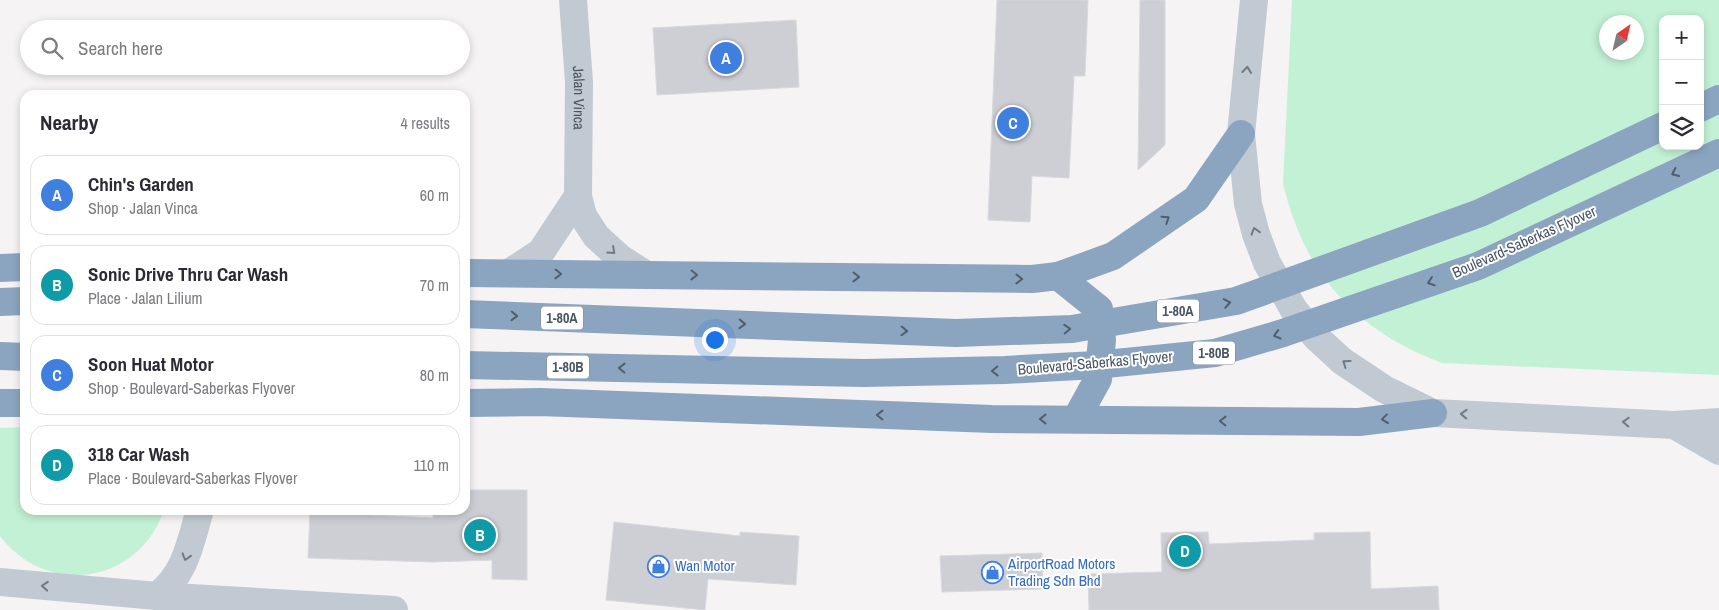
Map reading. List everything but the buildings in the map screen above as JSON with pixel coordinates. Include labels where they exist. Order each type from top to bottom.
[{"type":"highway","points":[[1704,106],[1719,99]]},
{"type":"highway","name":"1-80A","points":[[470,314],[956,333],[1072,329],[1236,301],[1480,214],[1659,128]]},
{"type":"highway","points":[[470,273],[1032,279],[1058,276],[1113,256],[1196,199],[1241,134]]},
{"type":"highway","name":"Boulevard-Saberkas Flyover","points":[[470,365],[864,373],[1096,366],[1215,353],[1283,333],[1478,266],[1719,153]]},
{"type":"highway","points":[[0,268],[20,267]]},
{"type":"highway","points":[[1058,276],[1099,309],[1102,340],[1098,379],[1076,419]]},
{"type":"highway","points":[[0,302],[20,302]]},
{"type":"highway","points":[[0,356],[20,357]]},
{"type":"highway","points":[[470,402],[540,402],[992,419],[1359,422],[1433,413]]},
{"type":"highway","points":[[0,403],[20,403]]},
{"type":"street","name":"Jalan Vinca","points":[[573,0],[579,82],[578,196],[583,216],[596,236],[620,258],[645,274]]},
{"type":"street","points":[[1254,0],[1241,134],[1248,204],[1256,234],[1267,263],[1294,310],[1317,338],[1342,361],[1384,389],[1433,413],[1674,425],[1719,422]]},
{"type":"street","points":[[509,273],[541,252],[578,196]]},
{"type":"street","points":[[1674,425],[1719,451]]},
{"type":"street","points":[[158,596],[172,585],[183,566],[198,515]]},
{"type":"street","points":[[0,582],[158,596],[394,610]]},
{"type":"green space","points":[[1292,0],[1719,0],[1719,375],[1442,363],[1411,350],[1359,316],[1338,295],[1320,272],[1292,216],[1283,183]]},
{"type":"green space","points":[[20,427],[20,515],[162,515],[152,535],[134,554],[114,567],[90,574],[66,575],[42,568],[20,556],[0,536],[0,428]]},
{"type":"place","name":"Chin's Garden","points":[[726,58]]},
{"type":"place","name":"Soon Huat Motor","points":[[1013,123]]},
{"type":"place","name":"Sonic Drive Thru Car Wash","points":[[480,535]]},
{"type":"place","name":"318 Car Wash","points":[[1185,551]]},
{"type":"place","name":"Wan Motor","points":[[659,566]]},
{"type":"place","name":"AirportRoad Motors Trading Sdn Bhd","points":[[992,573]]}]
